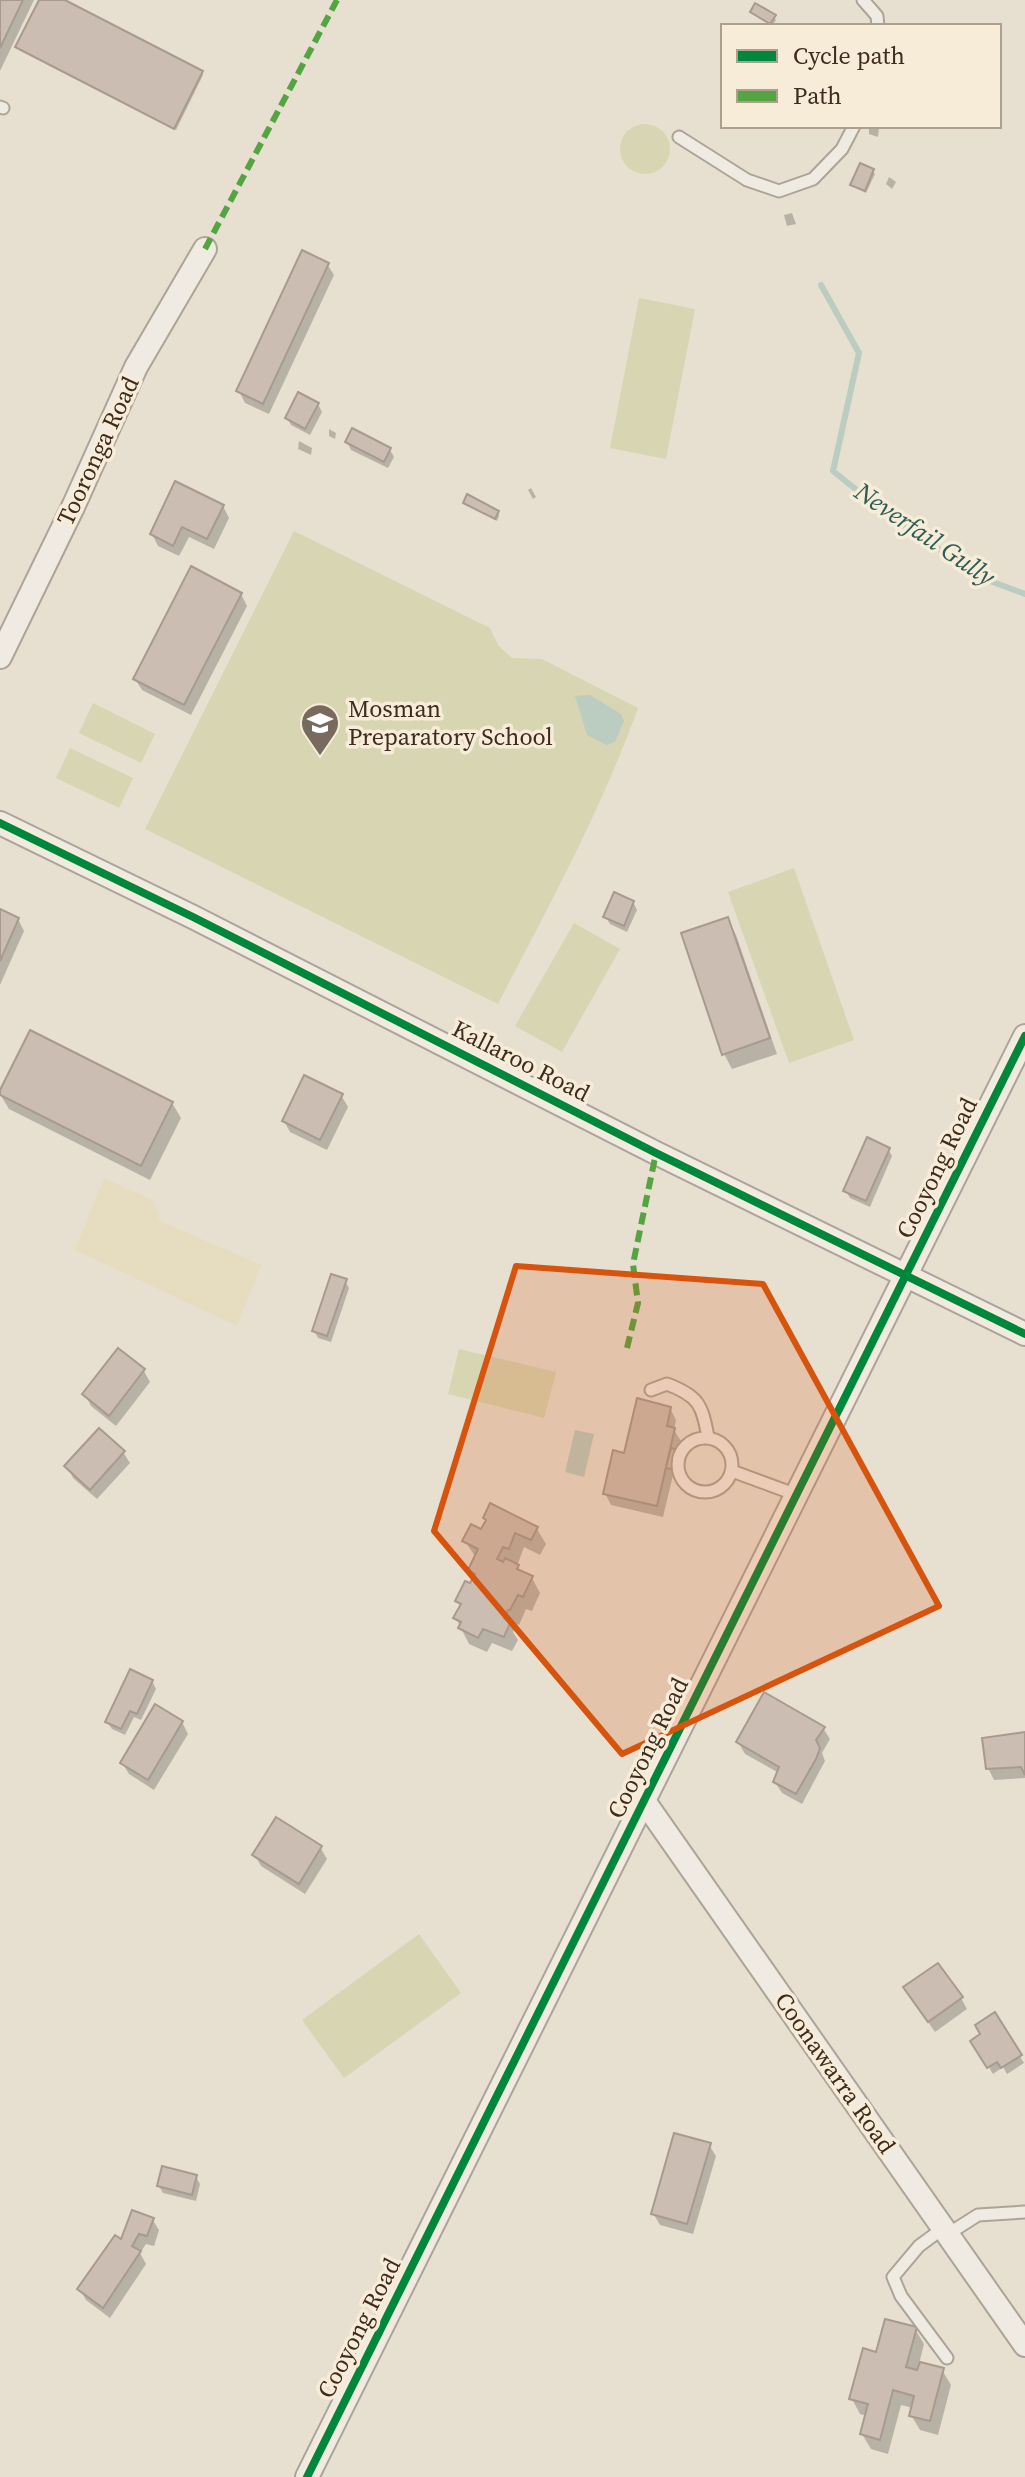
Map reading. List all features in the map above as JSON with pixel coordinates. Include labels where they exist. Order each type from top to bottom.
[{"type":"street","name":"Tooronga Road","points":[[0,657],[73,507],[136,367],[205,249]]},
{"type":"street","name":"Kallaroo Road","points":[[0,823],[1025,1334]]},
{"type":"street","name":"Cooyong Road","points":[[307,2477],[1025,1036]]},
{"type":"street","name":"Coonawarra Road","points":[[644,1801],[1025,2345]]},
{"type":"lane","points":[[863,0],[877,16],[878,24]]},
{"type":"lane","points":[[679,137],[747,180],[779,191],[813,179],[842,149],[853,128]]},
{"type":"lane","points":[[651,1390],[667,1384],[686,1391],[699,1403],[708,1437]]},
{"type":"lane","points":[[708,1437],[723,1444],[729,1452],[732,1471],[718,1490],[705,1493],[695,1491],[682,1481],[677,1466],[681,1452],[694,1440],[708,1437]]},
{"type":"lane","points":[[732,1471],[797,1495]]},
{"type":"lane","points":[[947,2358],[901,2296],[893,2277],[919,2246],[944,2229],[978,2215],[1025,2212]]},
{"type":"highlighted area","points":[[516,1266],[763,1284],[939,1606],[622,1754],[434,1531]]},
{"type":"shaded area","points":[[645,124],[662,132],[670,149],[662,166],[645,174],[628,166],[620,149],[628,132]]},
{"type":"shaded area","points":[[639,298],[695,309],[666,459],[610,448]]},
{"type":"shaded area","points":[[294,531],[490,628],[498,645],[512,658],[542,659],[638,708],[591,821],[498,1004],[145,829]]},
{"type":"shaded area","points":[[590,695],[621,714],[624,721],[615,742],[607,745],[587,735],[575,696]]},
{"type":"shaded area","points":[[93,703],[155,734],[141,763],[79,733]]},
{"type":"shaded area","points":[[70,748],[133,778],[119,808],[56,778]]},
{"type":"shaded area","points":[[794,868],[854,1040],[789,1063],[728,892]]},
{"type":"shaded area","points":[[574,923],[620,949],[562,1052],[515,1026]]},
{"type":"shaded area","points":[[104,1178],[154,1201],[160,1221],[261,1265],[237,1326],[75,1250]]},
{"type":"shaded area","points":[[459,1349],[556,1372],[544,1418],[448,1394]]},
{"type":"shaded area","points":[[575,1430],[594,1434],[584,1477],[565,1472]]},
{"type":"shaded area","points":[[419,1934],[461,1993],[344,2078],[302,2020]]},
{"type":"building","points":[[0,0],[23,0],[0,48]]},
{"type":"building","points":[[39,0],[65,0],[203,71],[174,129],[15,47]]},
{"type":"building","points":[[755,3],[776,15],[770,24],[750,12]]},
{"type":"building","points":[[860,163],[874,169],[865,191],[850,185]]},
{"type":"building","points":[[302,250],[329,263],[263,404],[236,391]]},
{"type":"building","points":[[298,392],[319,403],[305,429],[285,418]]},
{"type":"building","points":[[352,428],[391,448],[384,462],[345,442]]},
{"type":"building","points":[[175,481],[224,505],[207,539],[182,527],[173,546],[150,534]]},
{"type":"building","points":[[467,494],[499,511],[495,519],[463,503]]},
{"type":"building","points":[[191,566],[242,593],[184,705],[133,679]]},
{"type":"building","points":[[614,892],[634,901],[624,926],[603,917]]},
{"type":"building","points":[[0,909],[19,918],[0,961]]},
{"type":"building","points":[[728,917],[770,1038],[722,1055],[681,933]]},
{"type":"building","points":[[30,1030],[173,1102],[141,1166],[0,1095]]},
{"type":"building","points":[[304,1075],[343,1094],[320,1140],[282,1121]]},
{"type":"building","points":[[867,1137],[890,1148],[866,1201],[843,1191]]},
{"type":"building","points":[[331,1274],[347,1279],[327,1336],[312,1331]]},
{"type":"building","points":[[118,1348],[145,1369],[109,1416],[82,1394]]},
{"type":"building","points":[[637,1398],[671,1407],[667,1426],[675,1428],[657,1506],[603,1494],[613,1450],[624,1453]]},
{"type":"building","points":[[99,1428],[125,1451],[90,1490],[64,1466]]},
{"type":"building","points":[[671,1448],[686,1452],[682,1471],[666,1468]]},
{"type":"building","points":[[490,1503],[538,1527],[531,1540],[515,1533],[509,1549],[503,1547],[497,1559],[503,1562],[505,1558],[519,1565],[517,1569],[533,1576],[523,1597],[518,1595],[504,1618],[510,1623],[504,1637],[483,1629],[478,1638],[458,1628],[461,1622],[453,1618],[461,1604],[455,1601],[465,1581],[470,1583],[475,1574],[468,1570],[478,1549],[462,1541],[471,1524],[481,1529]]},
{"type":"building","points":[[130,1669],[153,1680],[137,1714],[130,1711],[121,1729],[105,1722]]},
{"type":"building","points":[[764,1692],[825,1727],[816,1740],[820,1748],[816,1759],[796,1794],[773,1782],[779,1767],[736,1742]]},
{"type":"building","points":[[155,1704],[183,1721],[148,1780],[120,1763]]},
{"type":"building","points":[[1025,1732],[1025,1775],[1021,1767],[986,1769],[982,1738]]},
{"type":"building","points":[[276,1817],[322,1846],[299,1884],[252,1855]]},
{"type":"building","points":[[938,1963],[963,1997],[928,2022],[903,1987]]},
{"type":"building","points":[[995,2012],[1022,2055],[1001,2068],[997,2062],[987,2068],[970,2041],[980,2034],[975,2025]]},
{"type":"building","points":[[674,2133],[711,2143],[687,2224],[651,2214]]},
{"type":"building","points":[[162,2166],[197,2175],[192,2195],[157,2186]]},
{"type":"building","points":[[132,2210],[154,2218],[147,2236],[139,2234],[132,2246],[141,2251],[103,2308],[77,2289],[115,2235],[121,2239]]},
{"type":"building","points":[[885,2319],[917,2327],[906,2367],[917,2370],[920,2362],[944,2368],[930,2421],[909,2416],[914,2396],[893,2390],[880,2440],[860,2434],[868,2404],[849,2399],[863,2348],[876,2352]]},
{"type":"waterway","name":"Neverfail Gully","points":[[821,285],[859,353],[833,471],[888,515],[982,578],[1025,594]]},
{"type":"marked path","points":[[205,249],[337,0]]},
{"type":"marked path","points":[[627,1348],[638,1303],[633,1264],[656,1153]]},
{"type":"cycle path","points":[[0,823],[193,917],[656,1153],[1025,1334]]},
{"type":"cycle path","points":[[307,2477],[1025,1036]]},
{"type":"place","name":"Mosman Preparatory School","points":[[320,757]]}]
